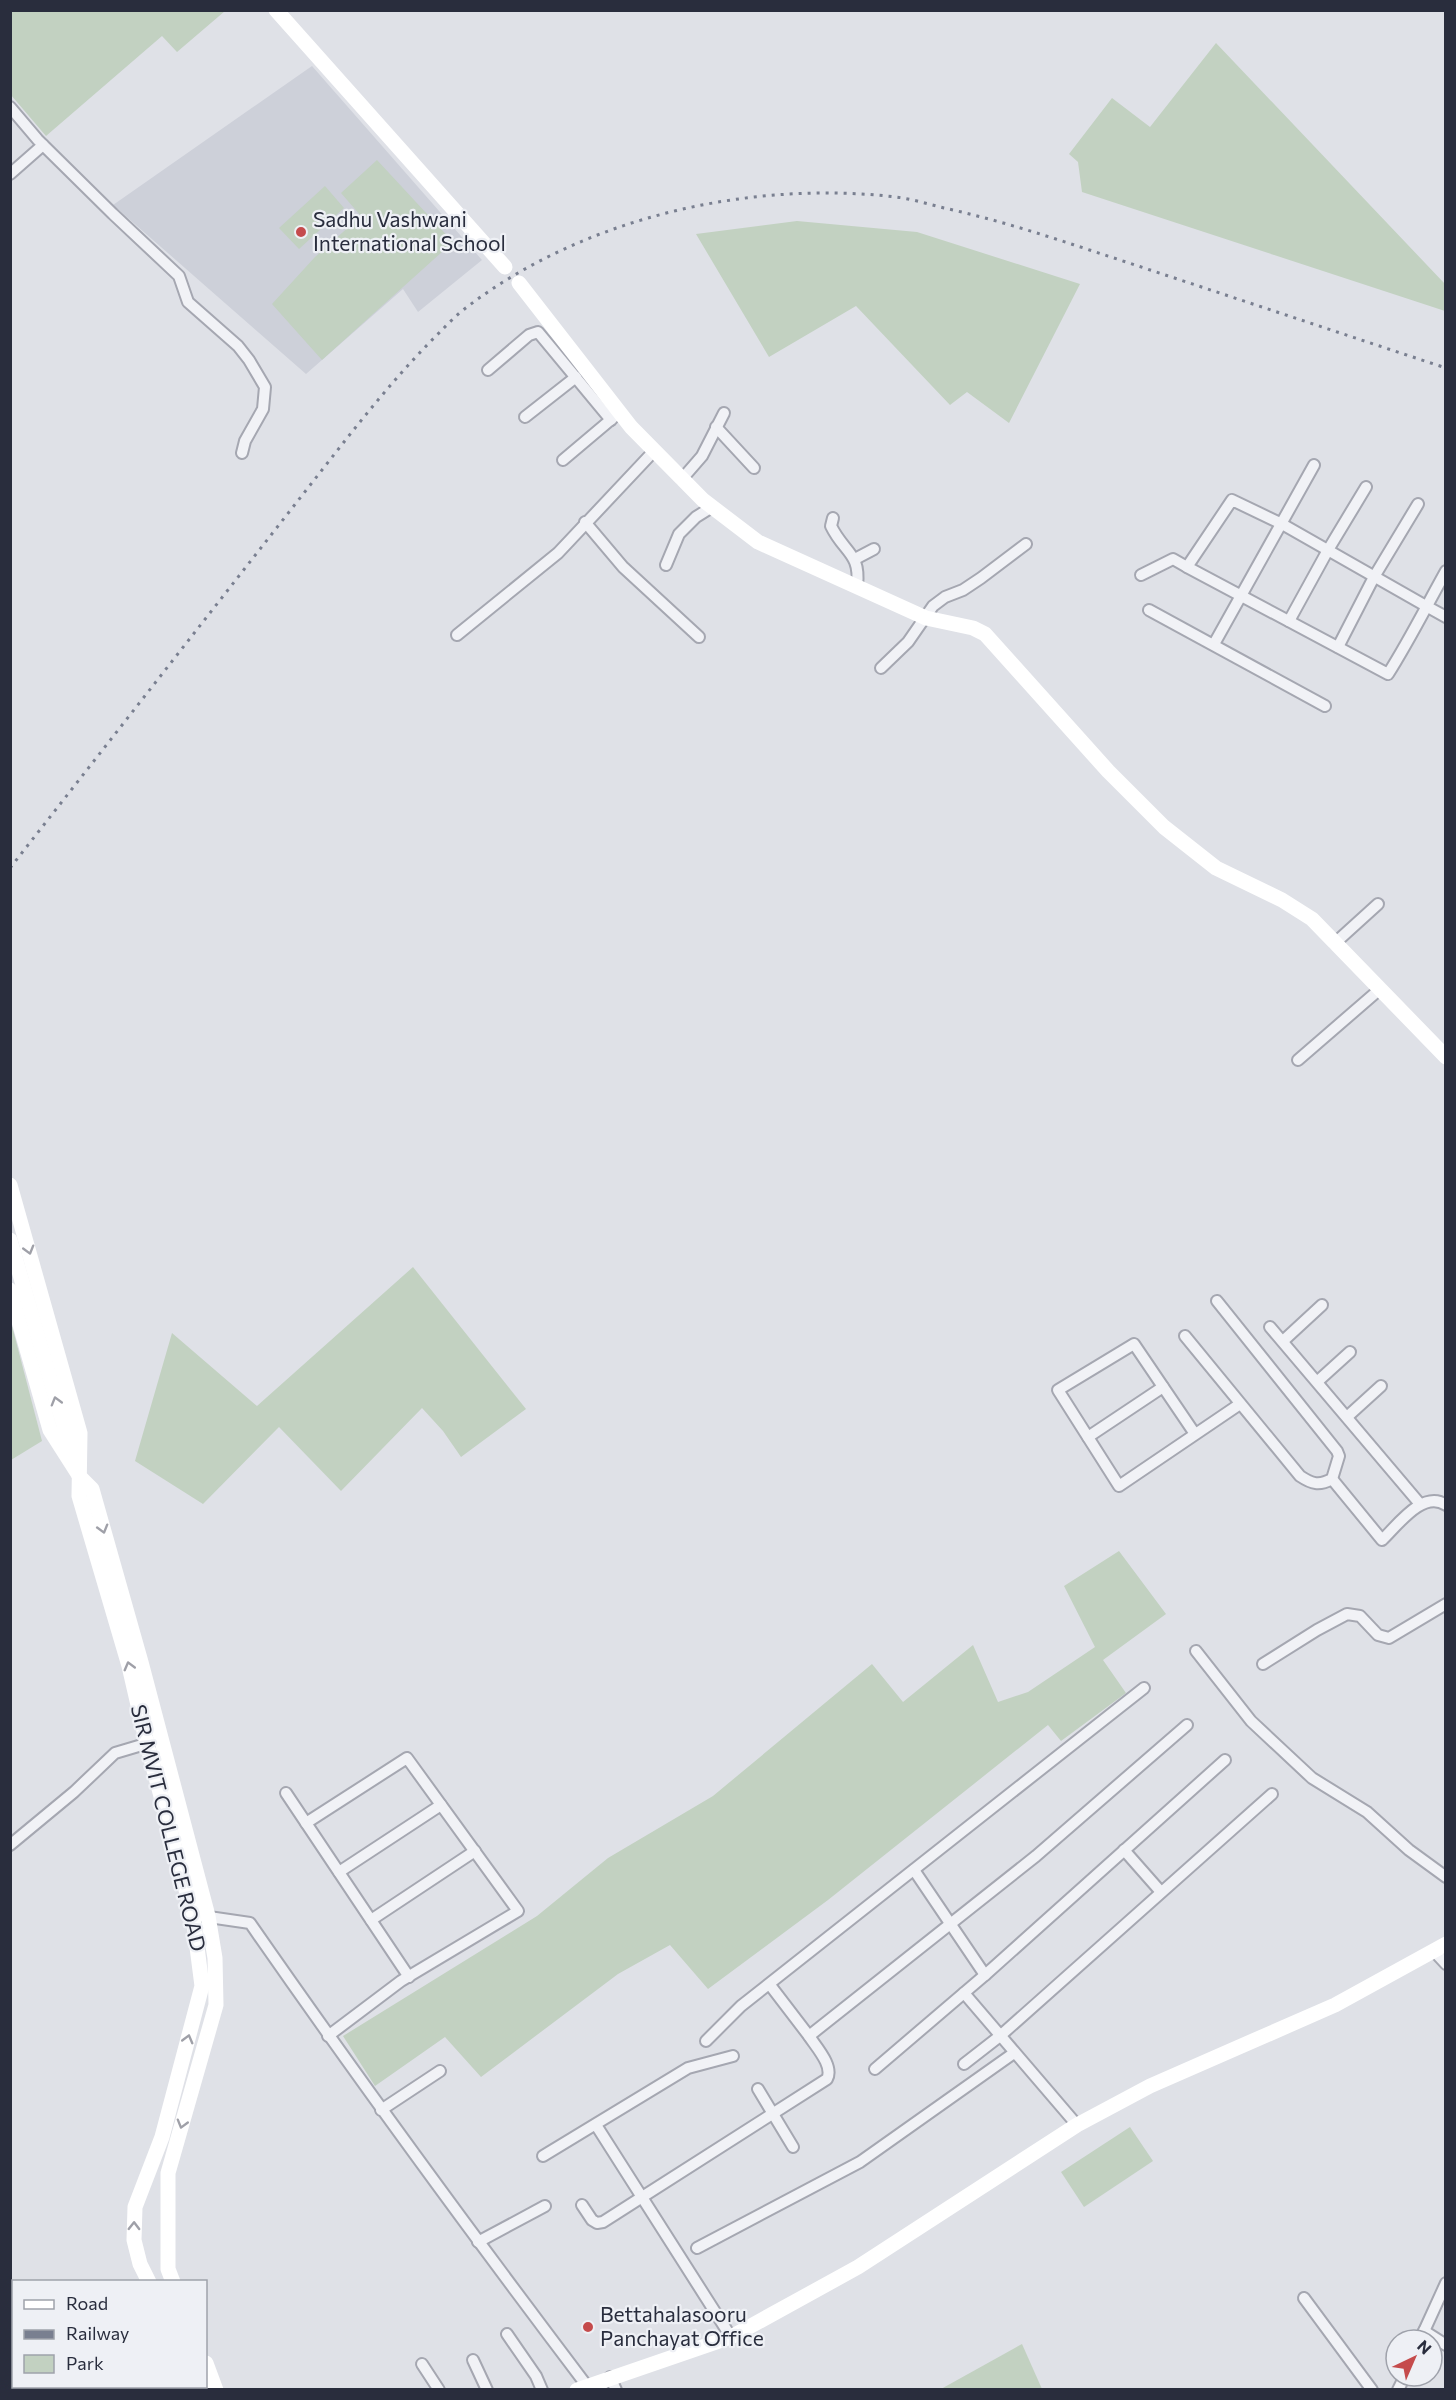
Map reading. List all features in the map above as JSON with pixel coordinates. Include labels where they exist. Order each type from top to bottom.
[{"type":"street","points":[[276,10],[505,267]]},
{"type":"street","points":[[10,107],[43,145],[179,276],[189,302],[238,346],[249,360],[265,387],[262,409],[245,441],[242,453]]},
{"type":"street","points":[[10,174],[43,145]]},
{"type":"street","points":[[519,283],[615,416]]},
{"type":"street","points":[[488,370],[529,335],[538,333],[576,377],[615,416],[712,507],[758,542],[926,618],[974,628],[985,634],[1108,771],[1164,827],[1216,868],[1282,900],[1312,919],[1446,1057]]},
{"type":"street","points":[[525,417],[576,377]]},
{"type":"street","points":[[682,479],[702,456],[724,413]]},
{"type":"street","points":[[563,460],[615,416]]},
{"type":"street","points":[[716,427],[754,468]]},
{"type":"street","points":[[457,635],[558,553],[654,451]]},
{"type":"street","points":[[1214,644],[1314,465]]},
{"type":"street","points":[[1289,621],[1366,487]]},
{"type":"street","points":[[1187,567],[1232,500],[1282,524],[1446,617]]},
{"type":"street","points":[[1338,647],[1374,577],[1418,504]]},
{"type":"street","points":[[666,565],[679,534],[712,507]]},
{"type":"street","points":[[833,518],[831,526],[836,536],[855,559],[859,569],[857,586]]},
{"type":"street","points":[[585,522],[623,567],[699,637]]},
{"type":"street","points":[[880,668],[897,654],[933,606],[981,578],[1026,544]]},
{"type":"street","points":[[855,559],[874,549]]},
{"type":"street","points":[[1142,575],[1173,559],[1388,674],[1446,571]]},
{"type":"street","points":[[1149,610],[1325,706]]},
{"type":"street","points":[[1335,943],[1378,904]]},
{"type":"street","points":[[1298,1060],[1380,989]]},
{"type":"street","name":"SIR MVIT COLLEGE ROAD","points":[[12,1190],[80,1433],[79,1496],[154,1742],[200,1916],[215,1958],[216,2005],[168,2173],[168,2269],[172,2280]]},
{"type":"street","name":"SIR MVIT COLLEGE ROAD","points":[[10,1240],[65,1435],[80,1477]]},
{"type":"street","name":"SIR MVIT COLLEGE ROAD","points":[[10,1290],[50,1430],[80,1477]]},
{"type":"street","points":[[1185,1336],[1300,1476],[1311,1484],[1322,1484],[1332,1479],[1339,1456],[1337,1451],[1217,1301]]},
{"type":"street","points":[[1283,1341],[1322,1305]]},
{"type":"street","points":[[1270,1327],[1348,1416],[1420,1504]]},
{"type":"street","points":[[1195,1434],[1134,1344],[1058,1390],[1119,1486],[1240,1404]]},
{"type":"street","points":[[1318,1381],[1350,1352]]},
{"type":"street","points":[[1348,1416],[1381,1386]]},
{"type":"street","points":[[1088,1437],[1163,1387]]},
{"type":"street","points":[[1332,1479],[1382,1540],[1420,1504],[1431,1500],[1446,1505]]},
{"type":"street","points":[[1263,1664],[1347,1614],[1360,1616],[1378,1635],[1389,1638],[1446,1604]]},
{"type":"street","points":[[1196,1651],[1251,1721],[1312,1778],[1367,1812],[1409,1850],[1446,1877]]},
{"type":"street","points":[[706,2041],[741,2006],[1144,1688]]},
{"type":"street","points":[[809,2036],[1036,1856],[1187,1725]]},
{"type":"street","points":[[10,1845],[74,1792],[115,1753],[154,1742]]},
{"type":"street","points":[[306,1823],[407,1758],[518,1911],[409,1977],[328,2036]]},
{"type":"street","points":[[874,2069],[985,1975],[1225,1760]]},
{"type":"street","points":[[286,1793],[409,1977]]},
{"type":"street","points":[[964,2064],[1000,2036],[1272,1794]]},
{"type":"street","points":[[339,1872],[441,1805]]},
{"type":"street","points":[[1124,1850],[1161,1892]]},
{"type":"street","points":[[371,1920],[475,1851]]},
{"type":"street","points":[[914,1870],[985,1975]]},
{"type":"street","points":[[200,1916],[250,1923],[328,2036],[582,2388],[613,2383],[731,2337],[858,2267],[1077,2125],[1150,2086],[1335,2005],[1440,1948],[1446,1964]]},
{"type":"street","name":"SIR MVIT COLLEGE ROAD","points":[[148,2280],[136,2252],[134,2218],[139,2196],[162,2137],[202,1986],[200,1916]]},
{"type":"street","points":[[582,2205],[591,2220],[597,2223],[642,2197],[827,2079],[830,2074],[828,2068],[809,2036],[770,1985]]},
{"type":"street","points":[[964,1993],[1077,2125]]},
{"type":"street","points":[[697,2248],[860,2162],[1014,2053]]},
{"type":"street","points":[[543,2157],[688,2068],[733,2056]]},
{"type":"street","points":[[381,2110],[440,2071]]},
{"type":"street","points":[[758,2089],[793,2147]]},
{"type":"street","points":[[596,2125],[731,2337]]},
{"type":"street","points":[[478,2242],[545,2206]]},
{"type":"street","points":[[1425,2328],[1446,2283]]},
{"type":"street","points":[[1304,2298],[1372,2390]]},
{"type":"street","points":[[507,2334],[536,2376],[542,2390]]},
{"type":"street","points":[[472,2360],[487,2390]]},
{"type":"street","points":[[422,2364],[439,2390]]},
{"type":"street","points":[[207,2366],[216,2390]]},
{"type":"shaded area","name":"Sadhu Vashwani International School","points":[[312,66],[482,260],[418,312],[403,289],[306,374],[113,205]]},
{"type":"green space","points":[[10,11],[225,11],[177,52],[162,36],[46,136],[11,95]]},
{"type":"green space","points":[[1216,43],[1445,284],[1445,311],[1082,192],[1078,162],[1069,154],[1112,98],[1150,127]]},
{"type":"green space","points":[[377,160],[453,242],[322,360],[272,304],[315,257],[361,216],[341,193]]},
{"type":"green space","points":[[325,186],[344,208],[299,249],[279,228]]},
{"type":"green space","points":[[797,221],[917,232],[1080,284],[1009,423],[967,392],[950,405],[856,306],[769,357],[696,234]]},
{"type":"green space","points":[[413,1267],[526,1409],[461,1457],[443,1431],[422,1408],[341,1491],[279,1427],[203,1504],[135,1461],[172,1333],[257,1406]]},
{"type":"green space","points":[[11,1322],[42,1441],[10,1460]]},
{"type":"green space","points":[[1119,1551],[1166,1614],[1103,1660],[1126,1693],[1061,1741],[1048,1725],[828,1900],[708,1989],[670,1945],[618,1974],[481,2077],[445,2037],[375,2086],[343,2036],[537,1916],[608,1858],[713,1796],[872,1664],[903,1702],[973,1645],[998,1702],[1028,1692],[1095,1647],[1064,1586]]},
{"type":"green space","points":[[1130,2127],[1153,2161],[1084,2207],[1061,2172]]},
{"type":"green space","points":[[1022,2344],[1042,2389],[941,2389]]},
{"type":"railway","points":[[10,868],[351,433],[423,349],[463,310],[513,276],[563,249],[616,228],[671,212],[727,201],[784,194],[840,193],[902,198],[1033,232],[1446,368]]},
{"type":"place","name":"Sadhu Vashwani International School","points":[[301,232]]},
{"type":"place","name":"Bettahalasooru Panchayat Office","points":[[588,2327]]}]
